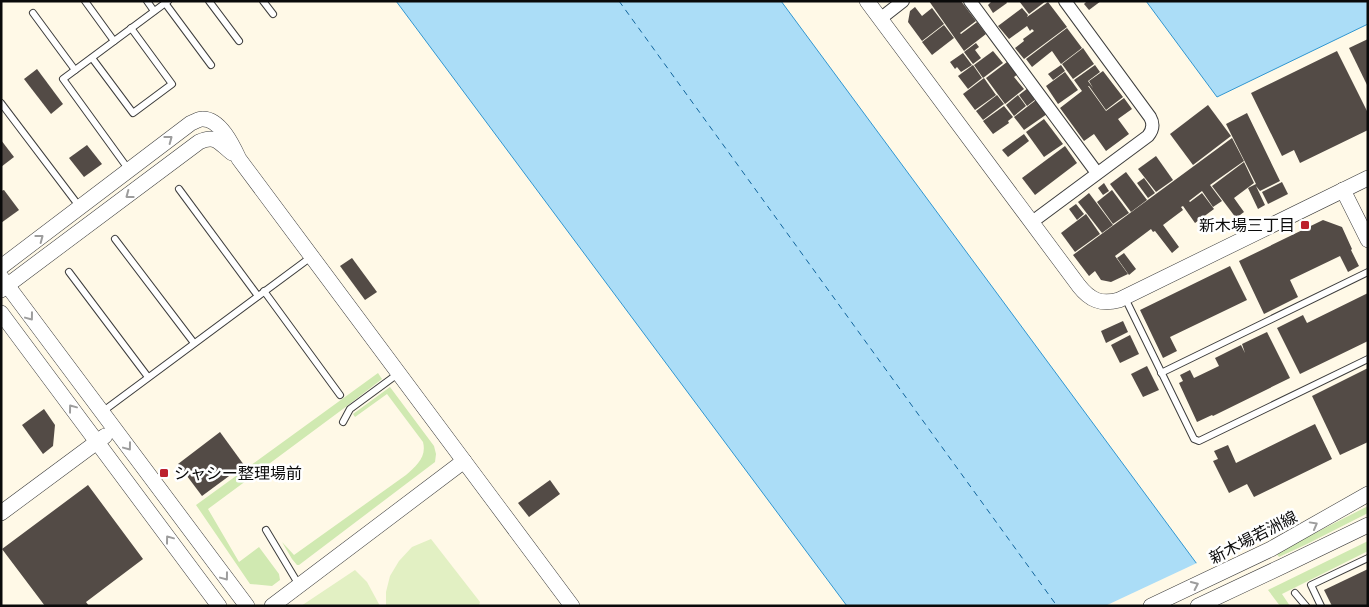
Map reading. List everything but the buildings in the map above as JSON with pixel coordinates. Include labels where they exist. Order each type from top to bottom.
[{"type":"street","points":[[867,1],[1086,295],[1094,300],[1113,302],[1368,178]]},
{"type":"street","points":[[880,18],[903,1]]},
{"type":"street","points":[[970,1],[1097,173]]},
{"type":"street","points":[[1032,222],[1148,136],[1153,125],[1152,121],[1064,1]]},
{"type":"street","points":[[1,267],[191,123],[202,119],[212,121],[221,128],[239,159],[572,606]]},
{"type":"street","points":[[239,159],[214,138],[207,138],[199,142],[3,285],[247,606]]},
{"type":"street","points":[[1344,190],[1368,240]]},
{"type":"street","points":[[1,313],[219,606]]},
{"type":"street","points":[[1,513],[114,429]]},
{"type":"street","points":[[272,606],[464,461]]},
{"type":"street","name":"新木場若洲線","points":[[1151,606],[1271,549],[1368,494]]},
{"type":"street","points":[[1198,606],[1368,524]]},
{"type":"lane","points":[[85,1],[114,41]]},
{"type":"lane","points":[[147,1],[154,11]]},
{"type":"lane","points":[[209,1],[240,42]]},
{"type":"lane","points":[[263,1],[273,14]]},
{"type":"lane","points":[[129,170],[63,79],[166,2],[211,65]]},
{"type":"lane","points":[[33,13],[75,70]]},
{"type":"lane","points":[[92,58],[133,113],[141,108],[172,84],[131,28]]},
{"type":"lane","points":[[1,103],[80,207]]},
{"type":"lane","points":[[179,189],[258,296]]},
{"type":"lane","points":[[115,240],[194,343]]},
{"type":"lane","points":[[101,412],[312,256]]},
{"type":"lane","points":[[69,272],[148,377]]},
{"type":"lane","points":[[1162,373],[1368,272]]},
{"type":"lane","points":[[264,292],[340,395]]},
{"type":"lane","points":[[1124,297],[1194,439],[1200,441],[1368,359]]},
{"type":"lane","points":[[343,422],[350,408],[398,373]]},
{"type":"lane","points":[[266,530],[299,585]]},
{"type":"lane","points":[[1321,606],[1311,585],[1368,558]]},
{"type":"lane","points":[[1294,593],[1306,606]]},
{"type":"green space","points":[[378,373],[382,379],[208,509],[239,562],[259,547],[279,574],[280,580],[272,586],[250,584],[196,505]]},
{"type":"green space","points":[[390,387],[434,446],[435,462],[297,565],[282,542],[294,555],[406,475],[417,465],[422,457],[423,442],[387,394],[355,417],[353,414]]},
{"type":"green space","points":[[1368,506],[1368,513],[1279,557],[1276,553]]},
{"type":"green space","points":[[431,539],[480,602],[479,606],[386,606],[386,592],[390,576],[399,561],[412,547]]},
{"type":"green space","points":[[1368,541],[1368,551],[1282,594],[1290,606],[1280,606],[1268,590]]},
{"type":"green space","points":[[355,570],[367,582],[380,606],[301,606]]},
{"type":"water","points":[[396,1],[781,1],[1228,606],[847,606]]},
{"type":"water","points":[[1146,1],[1368,1],[1368,24],[1217,97]]},
{"type":"pier","points":[[1199,562],[1230,606],[1105,606]]},
{"type":"ferry route","points":[[619,1],[1057,606]]},
{"type":"place","name":"新木場三丁目","points":[[1305,225]]},
{"type":"place","name":"シャシー整理場前","points":[[164,473]]}]
